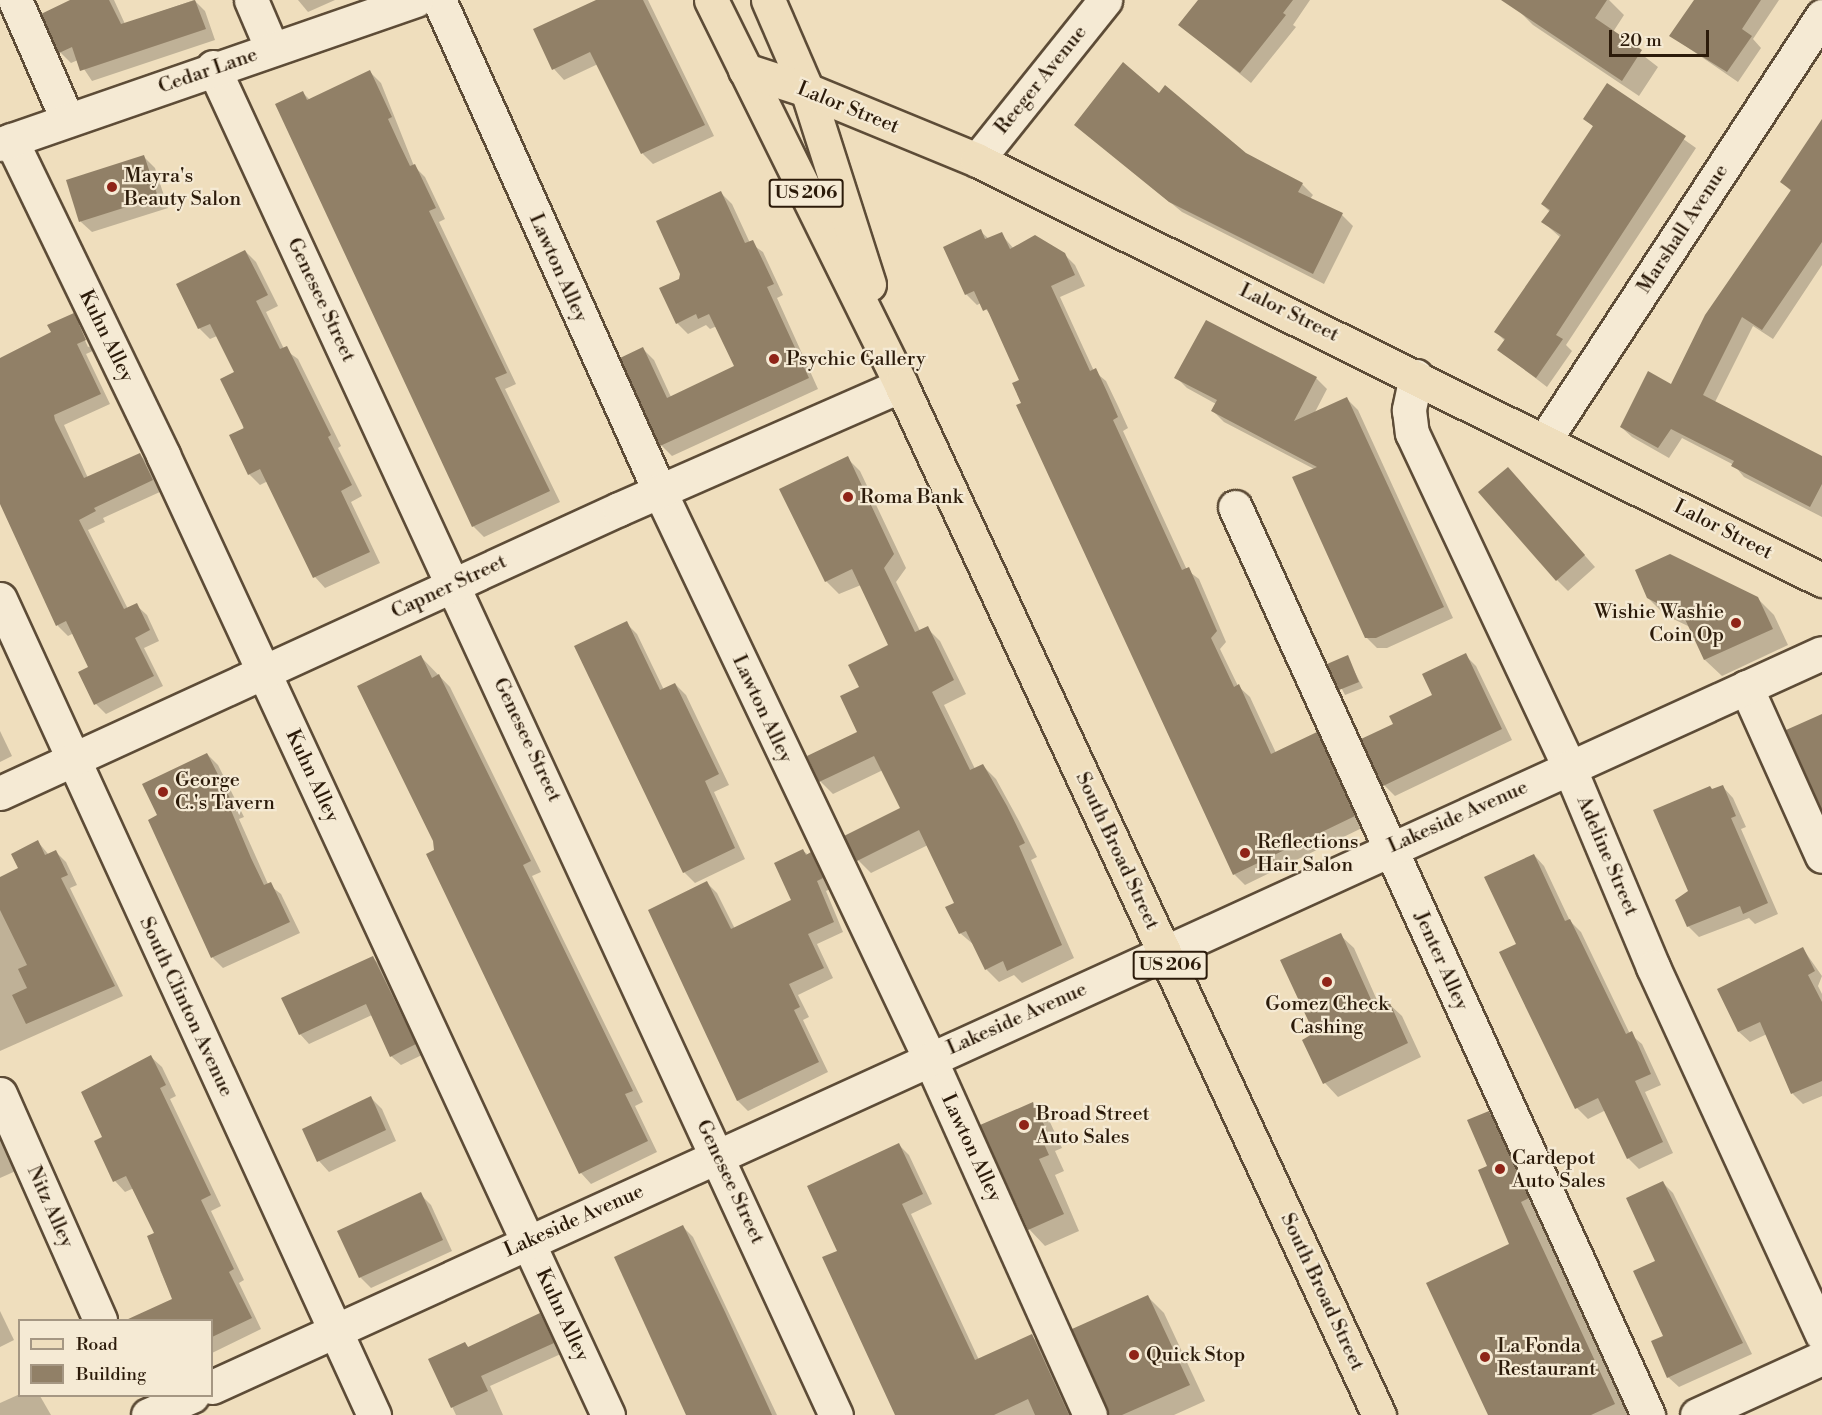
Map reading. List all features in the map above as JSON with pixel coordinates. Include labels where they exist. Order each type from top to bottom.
[{"type":"main road","name":"South Broad Street","points":[[711,0],[901,385],[1378,1415]]},
{"type":"main road","name":"South Broad Street","points":[[768,0],[807,90],[901,385]]},
{"type":"main road","name":"Lalor Street","points":[[745,70],[807,90],[977,160],[1822,579]]},
{"type":"street","points":[[15,0],[67,119]]},
{"type":"street","points":[[251,0],[272,49]]},
{"type":"street","name":"Cedar Lane","points":[[5,142],[213,68],[416,0]]},
{"type":"street","name":"Lawton Alley","points":[[439,0],[659,490],[930,1059],[1090,1415]]},
{"type":"street","name":"Reeger Avenue","points":[[977,160],[1105,0]]},
{"type":"street","name":"Marshall Avenue","points":[[1544,441],[1822,16]]},
{"type":"street","name":"Genesee Street","points":[[213,68],[455,584],[836,1415]]},
{"type":"street","name":"Kuhn Alley","points":[[5,142],[264,672],[608,1415]]},
{"type":"street","name":"Adeline Street","points":[[1416,376],[1409,410],[1412,433],[1569,767],[1653,966],[1822,1334]]},
{"type":"street","name":"Capner Street","points":[[0,794],[659,490],[901,385]]},
{"type":"street","name":"Jenter Alley","points":[[1235,507],[1648,1415]]},
{"type":"street","name":"South Clinton Avenue","points":[[0,599],[374,1415]]},
{"type":"street","name":"Lakeside Avenue","points":[[213,1387],[1390,847],[1822,653]]},
{"type":"street","points":[[1746,687],[1822,856]]},
{"type":"street","name":"Nitz Alley","points":[[0,1094],[100,1319]]},
{"type":"street","points":[[1697,1415],[1822,1358]]},
{"type":"street","points":[[135,1397],[142,1415]]},
{"type":"street","points":[[148,1415],[188,1397]]},
{"type":"building","points":[[70,0],[109,0],[121,24],[195,0],[206,29],[80,71],[72,47],[59,53],[41,14]]},
{"type":"building","points":[[596,0],[643,0],[705,125],[641,154],[590,52],[552,70],[533,29]]},
{"type":"building","points":[[1198,0],[1293,0],[1283,13],[1286,15],[1240,73],[1178,25]]},
{"type":"building","points":[[1501,0],[1607,0],[1595,18],[1642,50],[1622,81]]},
{"type":"building","points":[[1694,0],[1761,0],[1742,29],[1752,36],[1727,72],[1669,36]]},
{"type":"building","points":[[1123,62],[1159,93],[1165,85],[1246,153],[1303,183],[1298,192],[1343,213],[1313,274],[1169,202],[1074,125]]},
{"type":"building","points":[[370,70],[392,117],[388,119],[410,166],[415,164],[436,208],[429,211],[507,373],[495,378],[550,491],[472,527],[275,104],[303,91],[307,100]]},
{"type":"building","points":[[1607,83],[1686,136],[1556,335],[1563,339],[1536,378],[1497,350],[1505,339],[1494,332],[1561,235],[1541,222],[1550,210],[1541,204],[1593,126],[1583,119]]},
{"type":"building","points":[[1822,119],[1822,242],[1762,330],[1742,317],[1703,395],[1822,456],[1822,484],[1810,507],[1731,466],[1734,461],[1671,429],[1658,448],[1620,427],[1648,371],[1671,384],[1705,315],[1791,190],[1780,182]]},
{"type":"building","points":[[144,155],[158,197],[79,222],[66,180]]},
{"type":"building","points":[[721,191],[745,243],[753,240],[774,284],[767,287],[809,378],[660,446],[620,358],[643,347],[667,398],[734,366],[709,314],[698,319],[696,314],[676,324],[659,288],[679,279],[680,274],[656,221]]},
{"type":"building","points":[[981,229],[985,239],[1002,232],[1010,249],[1035,235],[1065,253],[1075,275],[1051,286],[1090,371],[1096,368],[1108,394],[1118,417],[1113,420],[1182,570],[1189,567],[1217,631],[1211,638],[1234,687],[1239,684],[1271,754],[1317,732],[1355,816],[1233,875],[1016,405],[1021,403],[1012,383],[1019,380],[987,309],[983,311],[974,291],[965,295],[943,247]]},
{"type":"building","points":[[245,250],[268,295],[256,301],[280,349],[287,346],[331,435],[328,437],[352,485],[341,491],[370,552],[313,578],[260,469],[248,475],[229,435],[244,428],[220,379],[234,372],[210,324],[198,329],[176,284]]},
{"type":"building","points":[[74,313],[86,340],[77,344],[101,394],[54,415],[55,420],[84,478],[140,453],[153,480],[94,508],[96,511],[79,520],[124,609],[137,603],[150,630],[135,638],[154,676],[94,705],[78,672],[88,667],[66,621],[56,626],[0,504],[0,358],[51,332],[47,325]]},
{"type":"building","points":[[1206,320],[1317,377],[1294,421],[1347,397],[1444,607],[1376,638],[1365,638],[1292,477],[1317,467],[1211,411],[1217,400],[1174,378]]},
{"type":"building","points":[[848,456],[894,554],[884,568],[915,632],[928,626],[954,680],[932,692],[970,770],[983,764],[1007,806],[1025,843],[1019,846],[1062,945],[1007,971],[1003,961],[985,970],[966,931],[959,934],[945,907],[954,903],[919,830],[857,861],[844,836],[900,808],[874,756],[819,782],[807,756],[857,732],[840,696],[859,687],[848,665],[888,645],[852,569],[825,582],[779,489]]},
{"type":"building","points":[[1508,467],[1585,555],[1556,581],[1478,492]]},
{"type":"building","points":[[1670,554],[1758,597],[1773,629],[1704,660],[1684,617],[1647,598],[1635,570]]},
{"type":"building","points":[[627,621],[660,690],[675,683],[719,774],[705,781],[735,848],[683,873],[574,646]]},
{"type":"building","points":[[1466,653],[1502,729],[1383,786],[1361,739],[1393,724],[1389,716],[1432,695],[1422,674]]},
{"type":"building","points":[[421,655],[432,678],[439,674],[531,861],[523,865],[633,1091],[625,1094],[648,1141],[579,1174],[426,854],[434,850],[433,841],[357,686]]},
{"type":"building","points":[[1348,655],[1359,682],[1339,690],[1327,664]]},
{"type":"building","points":[[1822,714],[1822,810],[1786,730]]},
{"type":"building","points":[[207,753],[234,806],[230,808],[264,885],[271,882],[290,922],[211,958],[148,820],[157,815],[142,784]]},
{"type":"building","points":[[1723,785],[1736,816],[1731,818],[1768,903],[1743,914],[1740,906],[1687,927],[1675,900],[1688,891],[1653,810],[1710,786],[1712,789]]},
{"type":"building","points":[[38,840],[45,855],[56,850],[68,875],[61,878],[115,986],[26,1024],[12,995],[27,988],[18,969],[27,965],[0,910],[0,877],[18,868],[11,854]]},
{"type":"building","points":[[803,849],[806,855],[811,852],[823,878],[817,881],[834,922],[808,934],[824,968],[789,984],[800,1007],[794,1010],[819,1062],[737,1101],[648,910],[707,881],[731,929],[791,900],[774,863]]},
{"type":"building","points":[[1534,854],[1565,921],[1570,919],[1626,1034],[1632,1031],[1651,1074],[1635,1081],[1663,1142],[1627,1159],[1598,1098],[1575,1109],[1499,952],[1516,944],[1484,877]]},
{"type":"building","points":[[1341,933],[1373,1004],[1376,1007],[1389,1001],[1408,1043],[1323,1084],[1302,1040],[1314,1033],[1280,960]]},
{"type":"building","points":[[1803,947],[1815,971],[1808,975],[1822,1002],[1822,1081],[1791,1094],[1760,1022],[1738,1032],[1717,989]]},
{"type":"building","points":[[373,956],[416,1044],[390,1057],[366,1004],[299,1035],[281,998]]},
{"type":"building","points":[[151,1055],[166,1085],[160,1088],[211,1195],[201,1200],[234,1269],[229,1272],[252,1318],[213,1337],[213,1319],[128,1319],[172,1299],[147,1236],[154,1233],[126,1176],[113,1182],[94,1141],[102,1137],[81,1092]]},
{"type":"building","points":[[371,1096],[386,1130],[317,1162],[302,1129]]},
{"type":"building","points":[[1033,1102],[1047,1131],[1040,1135],[1049,1155],[1039,1159],[1064,1214],[1028,1230],[980,1125]]},
{"type":"building","points":[[1489,1111],[1529,1198],[1521,1202],[1615,1404],[1591,1415],[1488,1415],[1426,1283],[1509,1244],[1478,1170],[1487,1166],[1467,1120]]},
{"type":"building","points":[[899,1143],[923,1194],[902,1204],[975,1360],[1032,1334],[1069,1415],[1035,1415],[1028,1399],[994,1415],[895,1415],[822,1257],[837,1251],[807,1186]]},
{"type":"building","points":[[1663,1181],[1743,1343],[1667,1378],[1651,1341],[1663,1336],[1633,1271],[1655,1261],[1626,1198]]},
{"type":"building","points":[[421,1192],[443,1240],[359,1278],[337,1231]]},
{"type":"building","points":[[683,1225],[772,1415],[686,1415],[614,1257]]},
{"type":"building","name":"Quick Stop","points":[[1148,1295],[1190,1385],[1122,1415],[1108,1415],[1072,1329]]},
{"type":"building","points":[[540,1313],[554,1343],[481,1376],[488,1391],[451,1408],[428,1359],[465,1342],[468,1347]]},
{"type":"place","name":"Mayra's Beauty Salon","points":[[112,187]]},
{"type":"place","name":"Psychic Gallery","points":[[774,359]]},
{"type":"place","name":"Roma Bank","points":[[848,497]]},
{"type":"place","name":"Wishie Washie Coin Op","points":[[1736,623]]},
{"type":"place","name":"George C.'s Tavern","points":[[163,792]]},
{"type":"place","name":"Reflections Hair Salon","points":[[1245,853]]},
{"type":"place","name":"Gomez Check Cashing","points":[[1327,982]]},
{"type":"place","name":"Broad Street Auto Sales","points":[[1024,1125]]},
{"type":"place","name":"Cardepot Auto Sales","points":[[1500,1169]]},
{"type":"place","name":"Quick Stop","points":[[1134,1355]]},
{"type":"place","name":"La Fonda Restaurant","points":[[1485,1357]]}]
